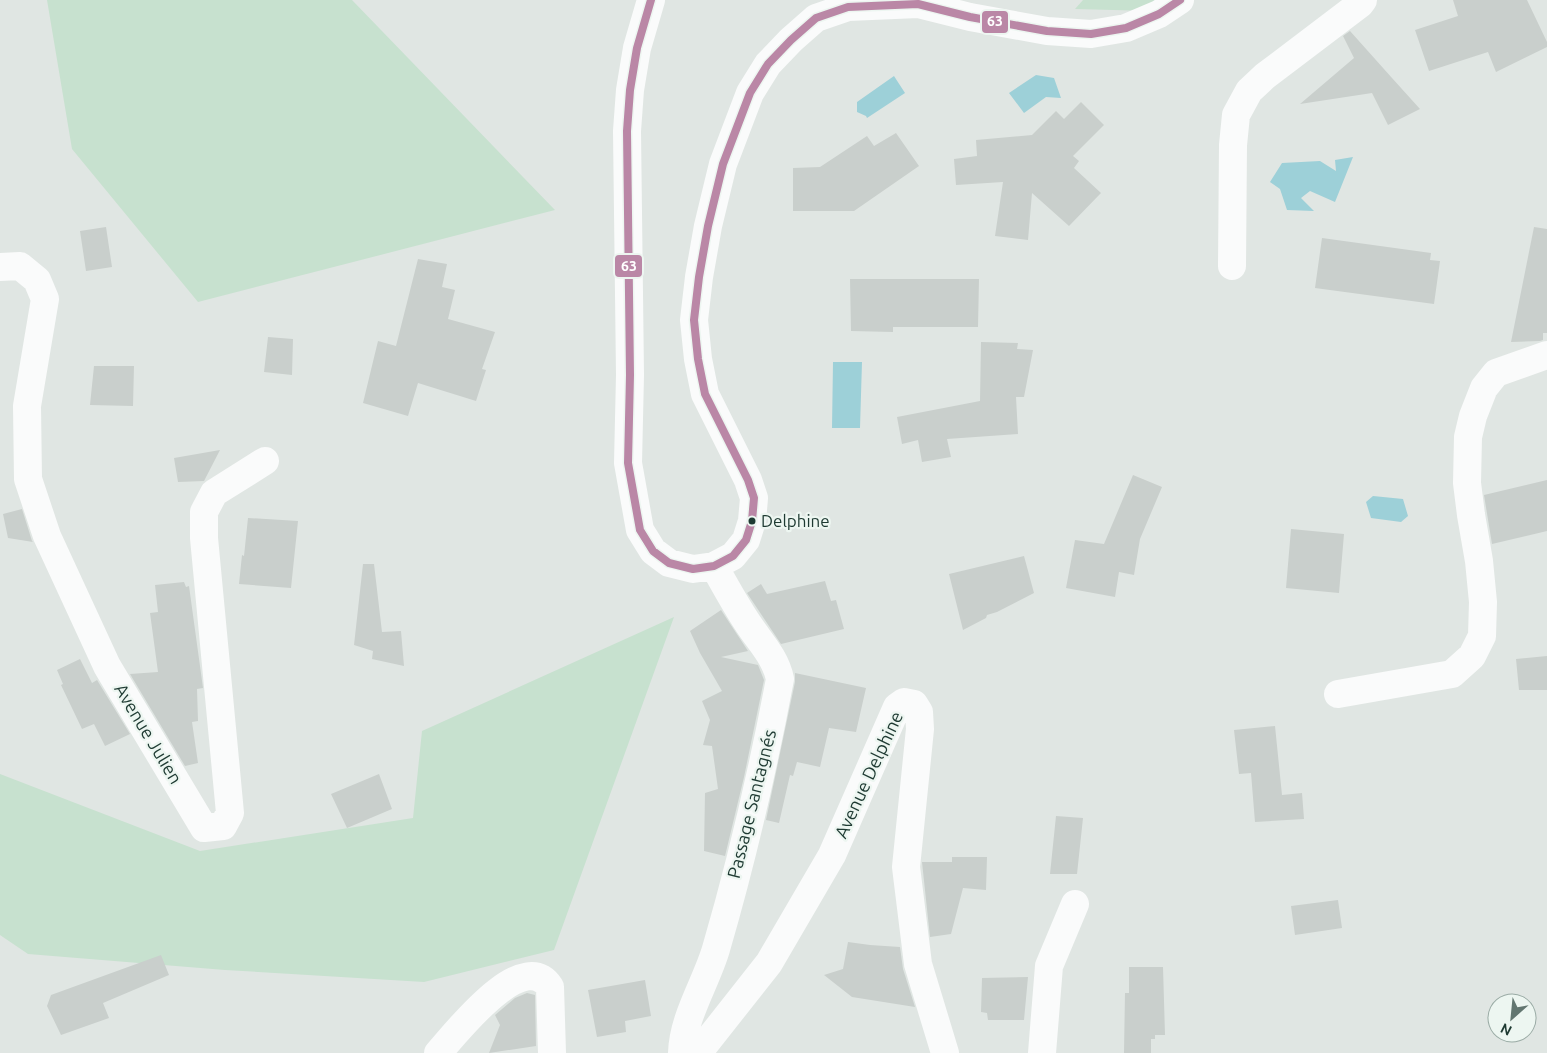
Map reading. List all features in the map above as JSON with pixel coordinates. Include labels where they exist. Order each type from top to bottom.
[{"type":"street","points":[[651,0],[637,48],[630,90],[628,131],[630,375],[628,462],[640,530],[653,551],[670,563],[693,569],[714,566],[733,556],[746,540],[752,521],[754,498],[748,480],[705,394],[698,359],[694,320],[708,226],[723,164],[750,93],[768,64],[816,18],[848,7],[918,2],[970,17],[1047,31],[1091,34],[1126,28],[1159,14],[1180,0]]},
{"type":"street","points":[[1232,266],[1233,145],[1236,115],[1249,91],[1265,76],[1363,0]]},
{"type":"street","name":"Avenue Julien","points":[[0,267],[20,266],[37,280],[45,299],[27,406],[28,480],[46,536],[107,666],[204,828],[223,826],[230,813],[204,538],[204,512],[214,493],[265,462]]},
{"type":"street","points":[[1338,694],[1452,674],[1472,656],[1482,636],[1483,602],[1467,483],[1468,437],[1473,416],[1484,388],[1496,373],[1547,356]]},
{"type":"street","name":"Passage Santagnés","points":[[682,1053],[686,1030],[716,950],[764,760],[780,679],[778,669],[771,656],[750,627],[714,566]]},
{"type":"street","name":"Avenue Delphine","points":[[698,1053],[769,963],[832,855],[898,707],[904,702],[914,704],[919,712],[920,729],[906,867],[907,877],[918,964],[946,1053]]},
{"type":"street","points":[[1042,1053],[1049,966],[1075,904]]},
{"type":"street","points":[[438,1053],[483,1003],[501,988],[522,978],[534,976],[545,980],[550,987],[552,1053]]},
{"type":"green space","points":[[47,0],[352,0],[555,210],[198,302],[72,149]]},
{"type":"green space","points":[[1083,0],[1163,0],[1151,11],[1075,9]]},
{"type":"green space","points":[[674,617],[554,950],[424,982],[225,970],[28,954],[0,935],[0,774],[200,851],[413,818],[422,731]]},
{"type":"water","points":[[1036,75],[1054,78],[1061,98],[1046,97],[1024,113],[1009,93]]},
{"type":"water","points":[[894,76],[905,93],[867,118],[857,112],[857,102]]},
{"type":"water","points":[[1353,157],[1335,202],[1310,191],[1301,198],[1314,211],[1287,210],[1280,189],[1270,182],[1282,163],[1320,161],[1336,171],[1335,160]]},
{"type":"water","points":[[833,362],[862,362],[860,428],[832,428]]},
{"type":"water","points":[[1373,496],[1403,499],[1408,516],[1401,522],[1371,518],[1366,502]]},
{"type":"building","points":[[1453,0],[1527,0],[1547,42],[1547,47],[1496,72],[1488,52],[1429,71],[1415,30],[1458,16]]},
{"type":"building","points":[[1350,31],[1420,109],[1388,125],[1372,93],[1300,104],[1354,58],[1343,36]]},
{"type":"building","points":[[1081,102],[1104,125],[1073,156],[1079,161],[1074,168],[1101,193],[1069,226],[1032,193],[1028,240],[995,236],[1003,182],[956,185],[954,159],[977,156],[976,140],[1032,135],[1056,111],[1064,119]]},
{"type":"building","points":[[896,133],[919,166],[854,211],[793,211],[793,168],[820,167],[867,136],[874,146]]},
{"type":"building","points":[[106,227],[112,267],[86,271],[80,231]]},
{"type":"building","points":[[1534,227],[1547,229],[1547,333],[1543,333],[1543,340],[1540,341],[1511,342]]},
{"type":"building","points":[[1322,238],[1431,253],[1430,260],[1440,261],[1434,304],[1315,288]]},
{"type":"building","points":[[418,259],[447,264],[442,287],[455,290],[448,319],[495,332],[482,369],[486,370],[476,401],[418,383],[408,416],[363,403],[378,341],[396,346]]},
{"type":"building","points":[[850,279],[979,279],[978,327],[893,327],[893,332],[851,331]]},
{"type":"building","points":[[268,337],[293,339],[292,375],[264,372]]},
{"type":"building","points":[[981,342],[1018,343],[1017,349],[1033,350],[1024,397],[1016,397],[1018,434],[947,439],[951,457],[922,462],[918,440],[902,444],[897,417],[980,401]]},
{"type":"building","points":[[94,366],[134,366],[133,406],[90,405]]},
{"type":"building","points":[[220,450],[204,481],[178,482],[174,458]]},
{"type":"building","points":[[1133,475],[1162,487],[1140,539],[1134,575],[1119,572],[1115,597],[1066,588],[1075,540],[1104,544]]},
{"type":"building","points":[[1547,480],[1547,531],[1492,544],[1484,495]]},
{"type":"building","points":[[22,509],[33,542],[8,538],[3,514]]},
{"type":"building","points":[[248,518],[298,521],[291,588],[239,584]]},
{"type":"building","points":[[1291,529],[1344,534],[1339,593],[1286,588]]},
{"type":"building","points":[[1024,556],[1034,593],[997,612],[987,615],[986,618],[963,630],[949,574]]},
{"type":"building","points":[[363,564],[374,564],[382,632],[401,631],[404,666],[372,659],[373,651],[354,645]]},
{"type":"building","points":[[825,581],[831,601],[836,600],[844,629],[781,644],[747,593],[761,584],[767,594]]},
{"type":"building","points":[[184,582],[186,587],[189,586],[203,688],[197,689],[198,721],[192,722],[198,763],[185,766],[130,674],[158,672],[150,613],[158,612],[155,585]]},
{"type":"building","points":[[721,610],[748,651],[721,657],[758,665],[764,680],[725,856],[704,851],[705,793],[718,789],[712,746],[703,745],[710,720],[702,701],[722,691],[700,653],[690,631]]},
{"type":"building","points":[[1547,656],[1547,690],[1519,690],[1516,659]]},
{"type":"building","points":[[80,659],[92,683],[97,680],[130,734],[105,746],[94,724],[82,729],[61,685],[63,684],[57,670]]},
{"type":"building","points":[[795,673],[866,688],[856,732],[829,728],[820,767],[797,762],[793,776],[790,775],[779,823],[766,820],[795,682]]},
{"type":"building","points":[[1275,726],[1282,795],[1302,793],[1304,819],[1255,822],[1251,773],[1239,774],[1234,730]]},
{"type":"building","points":[[379,774],[392,809],[347,828],[331,794]]},
{"type":"building","points":[[1056,816],[1083,818],[1077,874],[1050,874]]},
{"type":"building","points":[[952,857],[987,857],[986,890],[963,888],[951,934],[930,937],[922,862],[952,862]]},
{"type":"building","points":[[1338,900],[1342,928],[1295,935],[1291,906]]},
{"type":"building","points":[[848,942],[900,947],[903,969],[915,1007],[852,997],[824,975],[843,969]]},
{"type":"building","points":[[161,955],[169,975],[103,1003],[109,1018],[61,1035],[47,1006],[51,995]]},
{"type":"building","points":[[1129,967],[1163,967],[1165,1035],[1155,1035],[1155,1039],[1151,1039],[1151,1053],[1124,1053],[1125,993],[1129,993]]},
{"type":"building","points":[[1028,977],[1024,1020],[988,1020],[987,1013],[981,1012],[982,978]]},
{"type":"building","points":[[645,980],[651,1016],[625,1021],[626,1032],[597,1037],[588,990]]},
{"type":"building","points":[[527,993],[535,995],[536,1046],[489,1053],[500,1025],[495,1015],[515,998]]},
{"type":"transit line","name":"63","points":[[651,0],[637,48],[630,90],[627,131],[630,375],[628,463],[640,530],[653,551],[669,563],[693,569],[714,566],[733,556],[746,540],[752,521],[754,498],[748,480],[705,394],[698,359],[694,320],[708,226],[723,164],[750,93],[768,64],[816,18],[848,7],[918,4],[970,17],[1047,31],[1091,34],[1126,28],[1159,14],[1180,0]]},
{"type":"place","name":"Delphine","points":[[752,521]]}]
